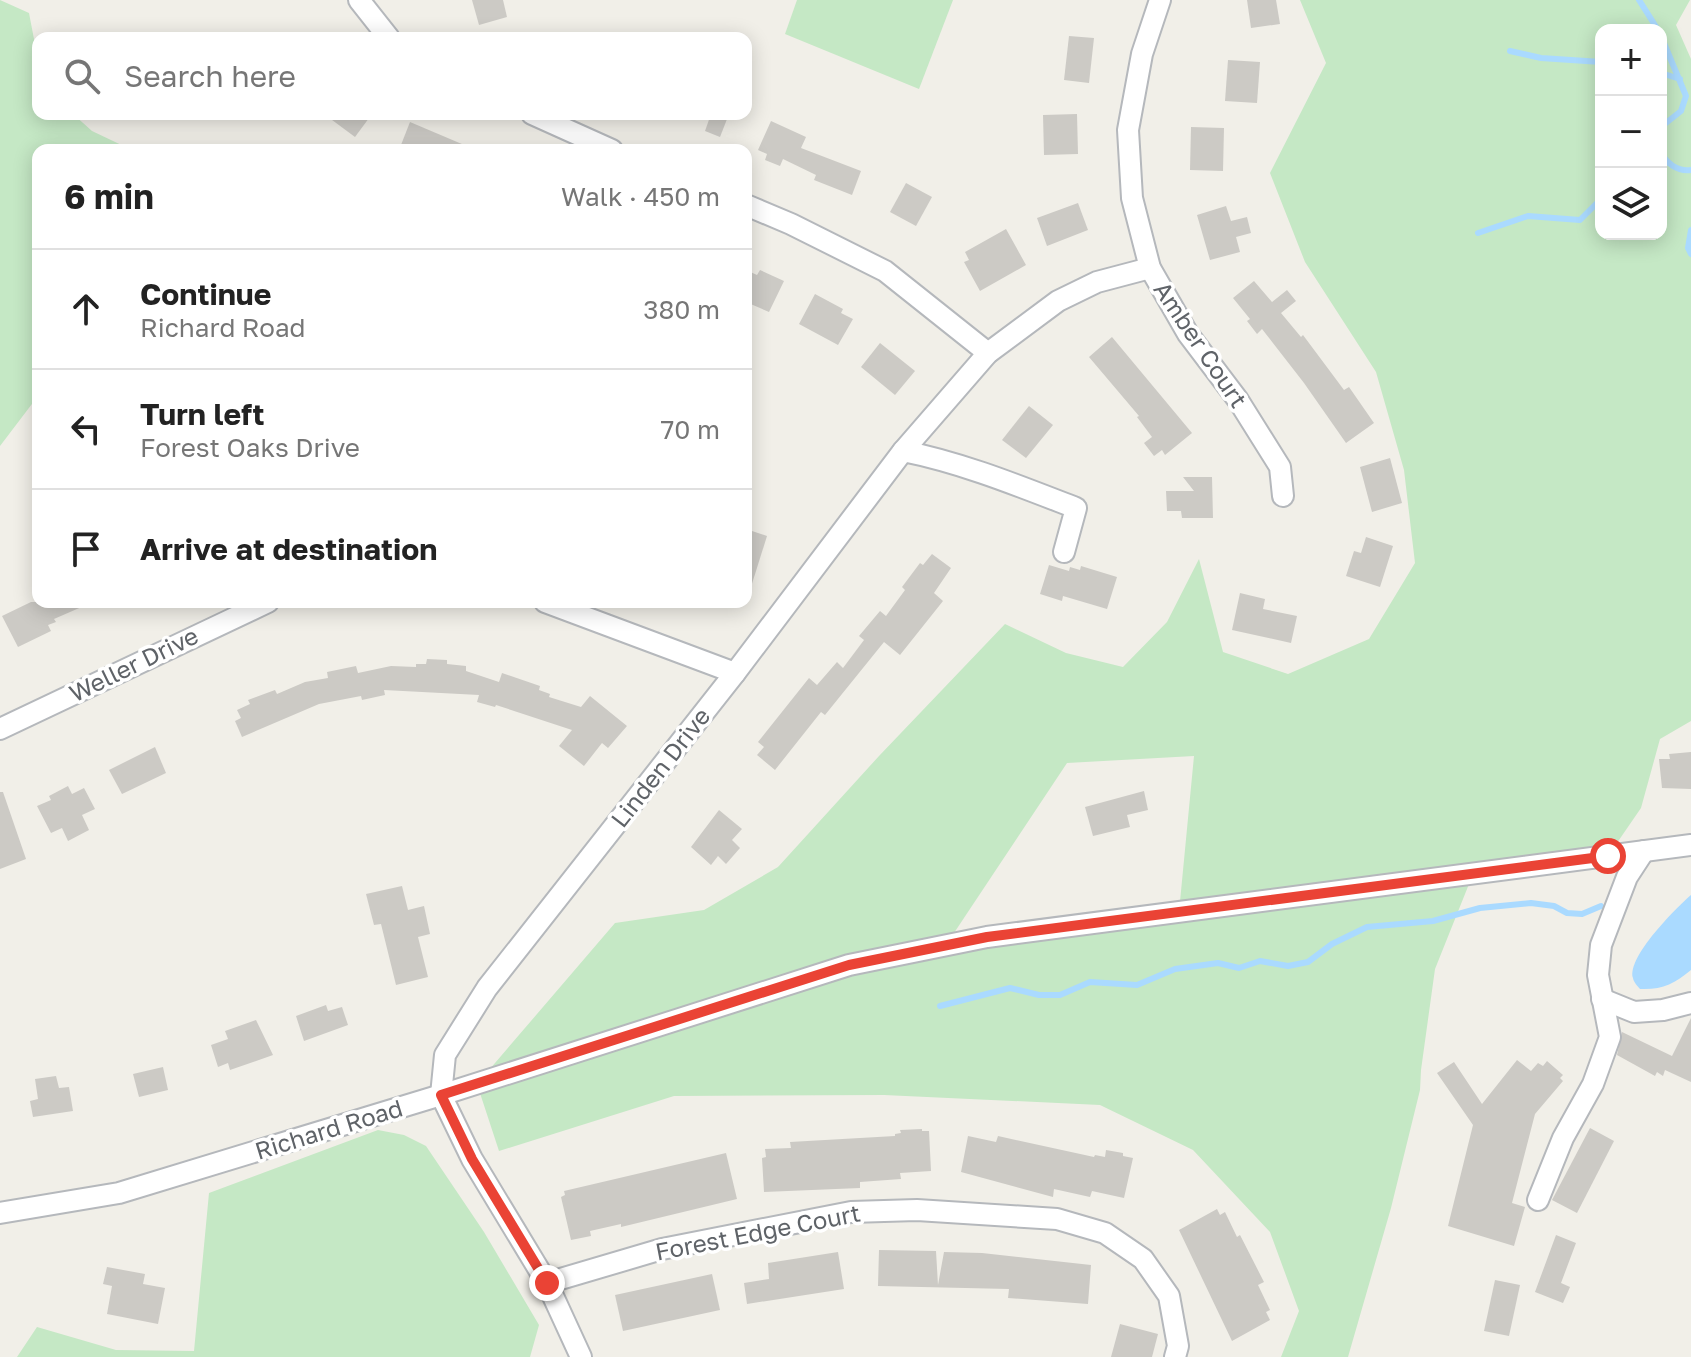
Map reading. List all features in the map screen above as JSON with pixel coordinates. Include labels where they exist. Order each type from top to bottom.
[{"type":"street","points":[[359,0],[384,32]]},
{"type":"street","name":"Amber Court","points":[[1160,0],[1142,54],[1128,130],[1132,198],[1150,268],[1188,334],[1238,400],[1280,467],[1283,496]]},
{"type":"street","points":[[545,120],[599,144]]},
{"type":"street","points":[[752,208],[885,271],[988,353]]},
{"type":"street","name":"Linden Drive","points":[[441,1095],[445,1055],[487,988],[735,673],[903,451],[988,353],[1058,301],[1097,282],[1150,268]]},
{"type":"street","points":[[903,451],[935,457],[982,472],[1076,508],[1064,552]]},
{"type":"street","name":"Weller Drive","points":[[0,729],[255,608]]},
{"type":"street","points":[[561,608],[735,673]]},
{"type":"street","name":"Richard Road","points":[[0,1213],[119,1193],[863,962],[987,937],[1691,845]]},
{"type":"street","points":[[1538,1200],[1563,1138],[1593,1084],[1610,1037],[1598,975],[1601,945],[1627,877],[1644,851]]},
{"type":"street","points":[[1602,999],[1634,1012],[1663,1010],[1691,1003]]},
{"type":"street","points":[[441,1095],[472,1159],[547,1283],[581,1357]]},
{"type":"street","name":"Forest Edge Court","points":[[547,1283],[662,1249],[851,1212],[917,1210],[1057,1219],[1105,1233],[1143,1259],[1169,1296],[1178,1346],[1175,1357]]},
{"type":"green space","points":[[0,0],[29,13],[33,32],[32,120],[80,120],[92,131],[119,144],[32,144],[32,404],[0,446]]},
{"type":"green space","points":[[797,0],[953,0],[919,89],[785,34]]},
{"type":"green space","points":[[1300,0],[1690,0],[1676,25],[1691,59],[1691,721],[1660,739],[1641,808],[1608,856],[1473,874],[1435,969],[1420,1090],[1391,1208],[1348,1357],[1281,1357],[1299,1311],[1270,1232],[1193,1150],[1100,1105],[884,1095],[674,1096],[499,1151],[477,1084],[615,923],[704,910],[778,867],[1005,624],[1066,653],[1123,667],[1167,622],[1199,559],[1223,652],[1288,674],[1369,639],[1415,563],[1404,470],[1376,372],[1305,262],[1270,173],[1326,63]],"holes":[[[1194,756],[1179,912],[946,945],[1067,763]]]},
{"type":"green space","points":[[378,1130],[404,1135],[426,1146],[484,1232],[539,1325],[530,1357],[17,1357],[37,1327],[116,1350],[194,1351],[209,1193]]},
{"type":"water","points":[[1691,895],[1691,970],[1667,985],[1640,989],[1633,978],[1637,958],[1654,934]]},
{"type":"building","points":[[472,0],[503,0],[507,17],[479,25]]},
{"type":"building","points":[[1247,0],[1276,0],[1280,24],[1251,28]]},
{"type":"building","points":[[1069,36],[1094,38],[1089,83],[1064,80]]},
{"type":"building","points":[[1228,60],[1260,62],[1257,103],[1225,101]]},
{"type":"building","points":[[1077,114],[1078,154],[1044,155],[1043,115]]},
{"type":"building","points":[[332,120],[368,120],[355,137]]},
{"type":"building","points":[[709,120],[727,120],[720,137],[705,131]]},
{"type":"building","points":[[771,121],[806,137],[801,148],[861,171],[852,195],[814,180],[816,175],[783,159],[780,166],[765,160],[767,154],[758,150]]},
{"type":"building","points":[[410,122],[462,144],[401,144]]},
{"type":"building","points":[[1191,127],[1224,128],[1223,171],[1190,170]]},
{"type":"building","points":[[906,183],[932,197],[916,226],[890,212]]},
{"type":"building","points":[[1078,203],[1088,230],[1047,246],[1037,218]]},
{"type":"building","points":[[1226,206],[1231,221],[1247,217],[1251,233],[1236,237],[1240,252],[1210,260],[1197,215]]},
{"type":"building","points":[[1006,229],[1026,265],[980,291],[964,262],[969,260],[965,252]]},
{"type":"building","points":[[760,270],[784,281],[769,312],[752,305],[752,273],[757,275]]},
{"type":"building","points":[[1254,281],[1272,302],[1287,290],[1296,301],[1281,313],[1301,337],[1303,335],[1344,390],[1349,387],[1374,423],[1346,443],[1262,329],[1257,334],[1247,321],[1250,319],[1233,298]]},
{"type":"building","points":[[815,294],[843,309],[841,313],[853,319],[838,345],[799,324]]},
{"type":"building","points":[[1112,337],[1192,433],[1165,455],[1162,450],[1154,456],[1144,443],[1152,437],[1139,416],[1089,357]]},
{"type":"building","points":[[880,343],[915,371],[895,395],[861,367]]},
{"type":"building","points":[[1029,406],[1053,425],[1026,458],[1002,440]]},
{"type":"building","points":[[1390,458],[1402,503],[1372,512],[1360,467]]},
{"type":"building","points":[[1183,477],[1212,477],[1213,518],[1182,518],[1181,511],[1167,511],[1166,491],[1194,491]]},
{"type":"building","points":[[752,531],[767,536],[752,584]]},
{"type":"building","points":[[1366,537],[1393,546],[1380,587],[1346,576],[1354,551],[1361,553]]},
{"type":"building","points":[[932,554],[951,568],[934,593],[943,601],[900,655],[884,642],[825,715],[821,712],[775,770],[757,755],[764,747],[758,742],[809,678],[817,685],[837,662],[843,668],[864,640],[859,636],[880,611],[886,616],[905,590],[902,587],[920,563],[923,565]]},
{"type":"building","points":[[1049,565],[1069,571],[1070,567],[1080,570],[1081,566],[1117,577],[1107,609],[1063,596],[1062,601],[1040,594]]},
{"type":"building","points":[[1240,593],[1265,599],[1263,609],[1297,616],[1291,643],[1232,630]]},
{"type":"building","points":[[31,602],[32,608],[79,608],[54,619],[56,622],[48,625],[51,631],[18,647],[2,616]]},
{"type":"building","points":[[427,659],[447,660],[447,664],[466,666],[466,671],[499,682],[502,673],[540,686],[539,690],[550,694],[549,697],[581,707],[590,696],[627,726],[608,748],[602,743],[584,766],[559,746],[572,730],[496,705],[477,702],[479,695],[384,690],[385,695],[362,700],[361,696],[319,704],[242,737],[235,721],[241,718],[237,710],[250,704],[248,700],[275,690],[277,694],[305,682],[328,678],[327,672],[356,666],[358,673],[391,666],[416,667],[416,664],[426,664]]},
{"type":"building","points":[[155,747],[166,773],[122,794],[109,770]]},
{"type":"building","points":[[1691,752],[1691,789],[1662,788],[1659,759],[1670,759],[1669,754]]},
{"type":"building","points":[[68,786],[72,794],[84,788],[95,809],[82,815],[89,830],[68,841],[62,828],[51,833],[37,806],[51,800],[49,796]]},
{"type":"building","points":[[1144,791],[1148,810],[1127,815],[1130,827],[1093,836],[1085,807]]},
{"type":"building","points":[[0,792],[3,792],[26,859],[0,869]]},
{"type":"building","points":[[719,810],[742,829],[732,840],[740,848],[726,864],[718,856],[711,865],[691,847]]},
{"type":"building","points":[[402,886],[408,910],[424,906],[430,934],[418,937],[428,977],[396,985],[381,924],[374,925],[366,894]]},
{"type":"building","points":[[326,1005],[328,1011],[342,1007],[348,1025],[304,1041],[296,1016]]},
{"type":"building","points":[[1691,1018],[1691,1082],[1665,1070],[1663,1076],[1657,1072],[1655,1076],[1617,1055],[1622,1032],[1672,1056]]},
{"type":"building","points":[[256,1020],[273,1055],[230,1070],[228,1063],[218,1067],[211,1045],[228,1039],[225,1031]]},
{"type":"building","points":[[1517,1060],[1531,1071],[1538,1063],[1543,1066],[1547,1061],[1563,1075],[1560,1078],[1563,1081],[1535,1114],[1512,1203],[1525,1207],[1514,1246],[1448,1226],[1473,1125],[1437,1073],[1454,1062],[1482,1104]]},
{"type":"building","points":[[163,1067],[168,1090],[139,1097],[133,1074]]},
{"type":"building","points":[[56,1076],[59,1088],[69,1087],[73,1111],[33,1117],[30,1101],[38,1099],[35,1079]]},
{"type":"building","points":[[1590,1128],[1614,1141],[1577,1213],[1552,1200]]},
{"type":"building","points":[[900,1130],[929,1131],[931,1171],[900,1173],[901,1179],[860,1182],[860,1188],[764,1192],[762,1158],[766,1157],[765,1149],[791,1148],[790,1142],[895,1136],[901,1133]]},
{"type":"building","points":[[968,1136],[996,1142],[998,1136],[1094,1157],[1105,1157],[1106,1150],[1123,1153],[1123,1156],[1133,1158],[1124,1198],[1092,1191],[1090,1197],[1054,1189],[1053,1197],[961,1172]]},
{"type":"building","points":[[726,1153],[737,1199],[621,1227],[621,1224],[590,1231],[591,1236],[571,1240],[561,1197],[565,1195],[564,1191]]},
{"type":"building","points":[[1217,1209],[1220,1215],[1225,1212],[1237,1237],[1240,1235],[1264,1282],[1258,1285],[1270,1310],[1266,1312],[1270,1320],[1232,1341],[1179,1230]]},
{"type":"building","points":[[1556,1235],[1576,1243],[1561,1283],[1570,1287],[1563,1303],[1535,1292]]},
{"type":"building","points":[[879,1250],[936,1251],[938,1285],[944,1252],[1091,1265],[1088,1304],[1008,1298],[1009,1289],[878,1286]]},
{"type":"building","points":[[838,1252],[844,1289],[747,1304],[744,1283],[769,1279],[768,1263]]},
{"type":"building","points":[[107,1267],[145,1274],[143,1284],[165,1288],[158,1324],[107,1314],[112,1286],[103,1284]]},
{"type":"building","points":[[712,1274],[720,1310],[623,1331],[615,1295]]},
{"type":"building","points":[[1495,1280],[1520,1285],[1509,1336],[1484,1331]]},
{"type":"building","points":[[1120,1324],[1158,1334],[1152,1357],[1111,1357]]},
{"type":"waterway","points":[[1639,0],[1654,24]]},
{"type":"waterway","points":[[1667,50],[1686,96],[1681,111],[1667,122]]},
{"type":"waterway","points":[[1510,51],[1541,58],[1595,62]]},
{"type":"waterway","points":[[1667,75],[1680,79]]},
{"type":"waterway","points":[[1667,160],[1681,170],[1691,170]]},
{"type":"waterway","points":[[1478,233],[1528,216],[1580,220],[1595,205]]},
{"type":"waterway","points":[[1691,230],[1688,248],[1691,254]]},
{"type":"waterway","points":[[940,1006],[1010,988],[1039,995],[1060,995],[1090,982],[1137,985],[1175,969],[1218,963],[1239,968],[1260,961],[1288,966],[1308,962],[1332,944],[1367,927],[1433,921],[1480,908],[1531,903],[1582,914],[1601,906]]},
{"type":"route","points":[[547,1283],[472,1159],[441,1095],[849,965],[987,937],[1608,856]]}]
